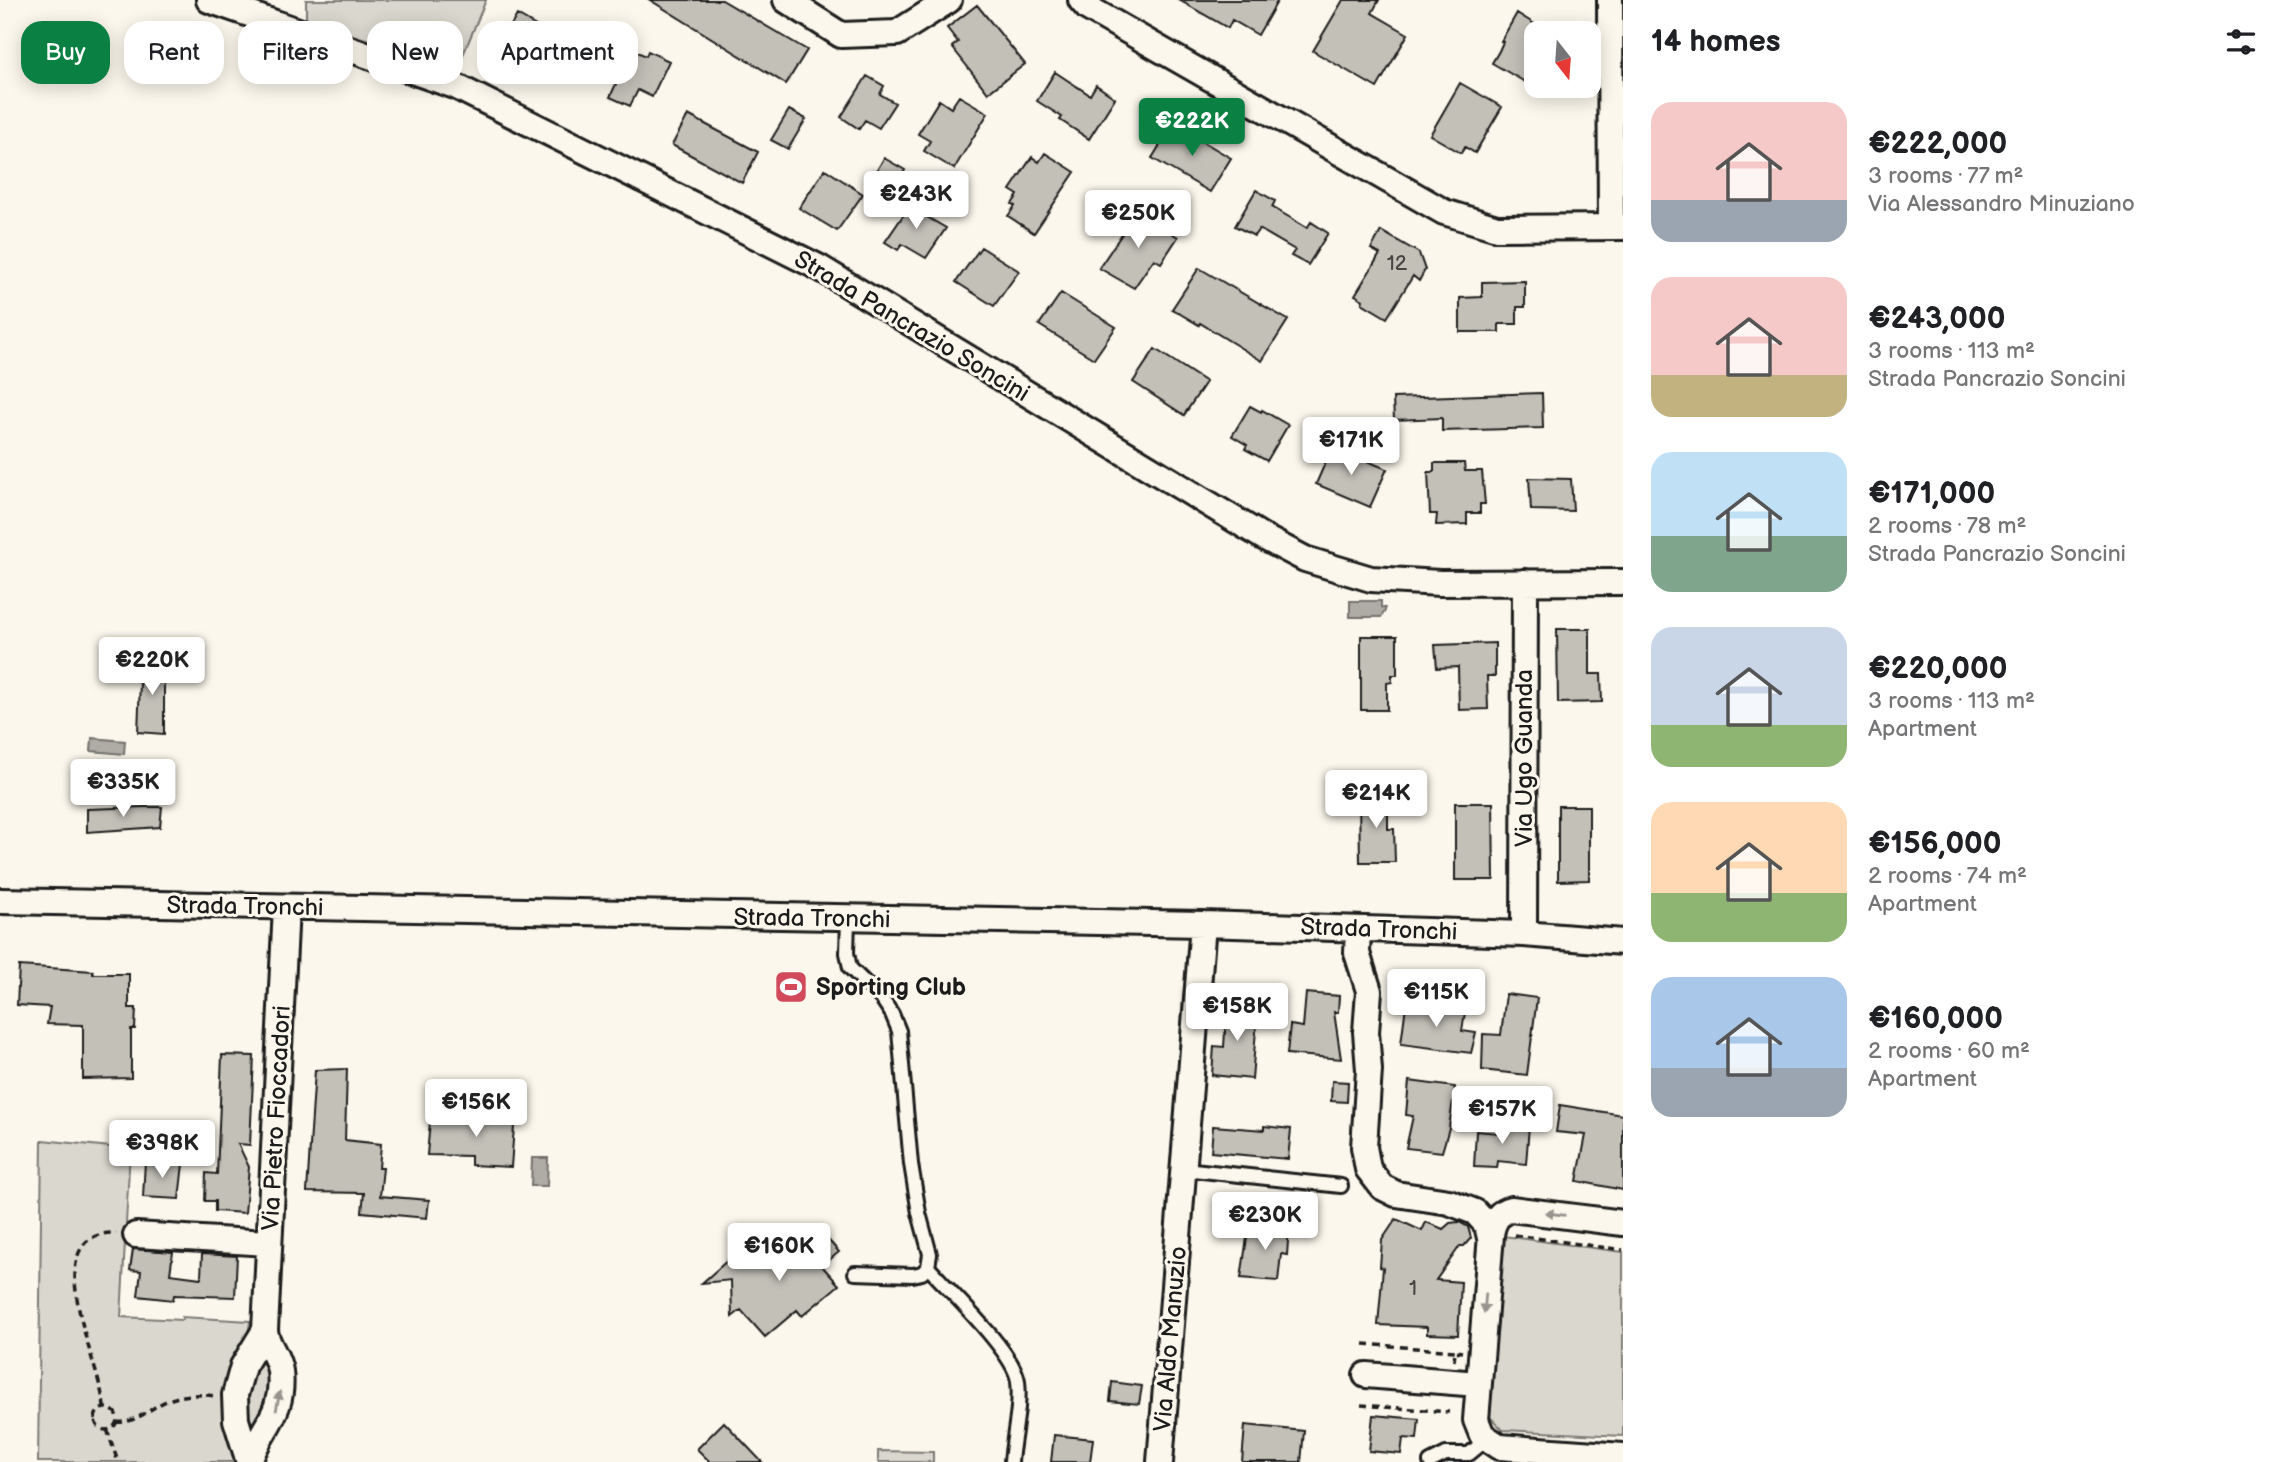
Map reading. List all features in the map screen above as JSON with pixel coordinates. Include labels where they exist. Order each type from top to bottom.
[{"type":"street","name":"Strada Pancrazio Soncini","points":[[209,0],[455,86],[820,268],[1254,531],[1305,559],[1349,573],[1394,581],[1623,582]]},
{"type":"street","points":[[786,0],[841,35],[897,33],[949,0]]},
{"type":"street","points":[[1082,0],[1088,8],[1444,212],[1497,228],[1617,227],[1610,0]]},
{"type":"street","name":"Via Ugo Guanda","points":[[1524,934],[1525,582]]},
{"type":"street","name":"Strada Tronchi","points":[[0,901],[1203,924],[1524,934],[1623,942]]},
{"type":"street","name":"Via Pietro Fioccadori","points":[[265,1330],[243,1366],[235,1398],[237,1426],[249,1462],[275,1415],[280,1391],[279,1365],[267,1342],[265,1330],[286,906]]},
{"type":"street","name":"Via Aldo Manuzio","points":[[1160,1462],[1203,924]]},
{"type":"street","points":[[1357,929],[1359,959],[1369,991],[1366,1025],[1369,1070],[1364,1136],[1365,1162],[1371,1175],[1388,1191],[1449,1202],[1482,1217],[1496,1236]]},
{"type":"street","points":[[1449,1202],[1465,1199],[1500,1203],[1515,1209]]},
{"type":"street","points":[[1623,1223],[1515,1209],[1507,1209],[1496,1219],[1476,1420],[1479,1431],[1486,1440],[1510,1450],[1623,1456]]},
{"type":"street","points":[[136,1235],[269,1242]]},
{"type":"street","points":[[1366,1375],[1478,1384]]},
{"type":"lane","points":[[848,919],[847,953],[850,968],[887,1006],[901,1041],[911,1164],[919,1213],[930,1254],[928,1267],[922,1273],[855,1273]]},
{"type":"lane","points":[[1184,1169],[1341,1186]]},
{"type":"lane","points":[[928,1267],[993,1339],[1015,1371],[1018,1388],[1011,1462]]},
{"type":"lane","points":[[1430,1462],[1446,1454],[1469,1454],[1486,1440]]},
{"type":"path","points":[[104,1408],[79,1315],[75,1270],[80,1254],[95,1236],[106,1233],[136,1235]]},
{"type":"path","points":[[1496,1236],[1623,1250]]},
{"type":"path","points":[[1364,1344],[1455,1351]]},
{"type":"path","points":[[116,1422],[114,1411],[104,1408],[97,1412],[95,1421],[99,1427],[107,1429],[116,1422],[130,1421],[163,1403],[184,1396],[235,1398]]},
{"type":"path","points":[[1361,1405],[1450,1412]]},
{"type":"path","points":[[107,1429],[118,1462]]},
{"type":"shaded area","points":[[306,0],[486,0],[463,55],[463,21],[367,21],[367,39],[353,35],[353,21],[306,21]]},
{"type":"shaded area","points":[[1350,601],[1381,601],[1381,607],[1385,608],[1385,611],[1381,617],[1350,617]]},
{"type":"shaded area","points":[[92,738],[125,741],[124,754],[91,751]]},
{"type":"shaded area","points":[[42,1140],[130,1149],[121,1317],[250,1321],[247,1337],[226,1381],[226,1411],[234,1462],[38,1462]]},
{"type":"shaded area","points":[[532,1158],[548,1158],[547,1186],[531,1186]]},
{"type":"shaded area","points":[[1503,1236],[1623,1252],[1623,1436],[1503,1430],[1489,1416]]},
{"type":"shaded area","points":[[259,1353],[274,1370],[260,1430],[246,1432],[241,1406]]},
{"type":"shaded area","points":[[878,1451],[933,1452],[933,1462],[878,1462]]},
{"type":"building","points":[[650,0],[722,0],[807,50],[786,84]]},
{"type":"building","points":[[1179,0],[1278,0],[1258,35],[1232,20],[1228,28]]},
{"type":"building","points":[[1343,0],[1379,0],[1372,13],[1408,34],[1377,88],[1313,51]]},
{"type":"building","points":[[977,5],[1025,64],[988,93],[952,47],[958,42],[947,28]]},
{"type":"building","points":[[1517,13],[1530,21],[1524,21],[1524,81],[1492,63],[1503,42],[1501,41]]},
{"type":"building","points":[[517,15],[527,21],[514,21]]},
{"type":"building","points":[[648,51],[669,61],[652,97],[638,90],[630,106],[610,97],[616,84],[638,84],[638,52],[646,56]]},
{"type":"building","points":[[1055,72],[1090,95],[1096,85],[1115,98],[1089,139],[1037,101]]},
{"type":"building","points":[[867,76],[884,86],[880,94],[895,103],[879,128],[865,120],[859,129],[841,117]]},
{"type":"building","points":[[1460,83],[1502,107],[1475,153],[1465,147],[1461,153],[1430,135]]},
{"type":"building","points":[[959,96],[988,113],[954,169],[924,151],[930,141],[918,134],[939,100],[951,108]]},
{"type":"building","points":[[789,110],[806,119],[788,149],[771,140]]},
{"type":"building","points":[[688,115],[758,152],[742,183],[672,145]]},
{"type":"building","points":[[1173,124],[1231,158],[1210,192],[1152,158]]},
{"type":"building","points":[[1045,153],[1075,172],[1034,233],[1008,216],[1018,195],[1010,190],[1032,157],[1039,162]]},
{"type":"building","points":[[884,158],[905,170],[889,196],[869,184]]},
{"type":"building","points":[[825,169],[863,194],[837,231],[799,208]]},
{"type":"building","points":[[1256,190],[1275,201],[1272,207],[1307,228],[1311,222],[1328,233],[1308,265],[1291,256],[1295,250],[1259,229],[1254,236],[1235,226]]},
{"type":"building","points":[[913,201],[931,212],[927,217],[946,228],[926,258],[902,244],[898,250],[885,242]]},
{"type":"building","points":[[1136,213],[1178,237],[1161,263],[1154,259],[1134,288],[1099,268]]},
{"type":"building","points":[[1381,231],[1419,253],[1425,270],[1419,281],[1413,276],[1387,318],[1362,303],[1363,300],[1355,295],[1380,254],[1371,249]]},
{"type":"building","points":[[981,247],[1019,271],[994,306],[956,282]]},
{"type":"building","points":[[1199,268],[1288,320],[1262,361],[1172,309]]},
{"type":"building","points":[[1525,281],[1525,307],[1517,307],[1517,324],[1499,324],[1499,332],[1460,332],[1460,298],[1482,297],[1482,282]]},
{"type":"building","points":[[1061,293],[1116,327],[1094,359],[1039,325]]},
{"type":"building","points":[[1155,349],[1206,382],[1184,415],[1133,382]]},
{"type":"building","points":[[1542,393],[1543,428],[1442,431],[1442,418],[1394,420],[1393,398]]},
{"type":"building","points":[[1250,406],[1288,425],[1267,461],[1245,449],[1247,445],[1232,436]]},
{"type":"building","points":[[1332,447],[1387,469],[1370,507],[1316,484]]},
{"type":"building","points":[[1434,463],[1464,463],[1465,471],[1482,471],[1485,504],[1480,504],[1480,513],[1467,513],[1467,524],[1436,525],[1437,514],[1430,514],[1428,472],[1434,472]]},
{"type":"building","points":[[1529,478],[1571,479],[1573,511],[1531,510]]},
{"type":"building","points":[[1557,629],[1590,629],[1590,674],[1601,674],[1602,702],[1558,703]]},
{"type":"building","points":[[1361,636],[1397,636],[1397,675],[1392,675],[1392,682],[1387,683],[1387,710],[1361,710]]},
{"type":"building","points":[[1495,643],[1495,676],[1487,676],[1488,709],[1459,710],[1458,667],[1437,668],[1435,645]]},
{"type":"building","points":[[141,658],[164,659],[164,734],[138,732]]},
{"type":"building","points":[[1388,794],[1388,829],[1394,829],[1395,862],[1360,862],[1359,795]]},
{"type":"building","points":[[1455,803],[1493,803],[1494,880],[1455,880]]},
{"type":"building","points":[[1558,806],[1589,806],[1589,880],[1558,881]]},
{"type":"building","points":[[162,807],[160,827],[87,832],[87,809]]},
{"type":"building","points":[[19,966],[93,971],[93,974],[129,974],[129,1008],[136,1008],[135,1029],[131,1029],[131,1078],[83,1079],[83,1025],[47,1024],[50,1007],[17,1005]]},
{"type":"building","points":[[1306,993],[1339,996],[1338,1012],[1334,1012],[1341,1059],[1287,1054],[1290,1025],[1303,1027]]},
{"type":"building","points":[[1506,994],[1537,998],[1527,1075],[1482,1070],[1483,1034],[1501,1035]]},
{"type":"building","points":[[1227,1002],[1258,1005],[1252,1079],[1212,1075],[1214,1046],[1224,1047]]},
{"type":"building","points":[[1406,1005],[1465,1012],[1462,1031],[1476,1033],[1471,1053],[1401,1044]]},
{"type":"building","points":[[222,1055],[254,1056],[250,1145],[238,1144],[249,1167],[245,1213],[215,1211],[215,1201],[205,1201],[206,1173],[217,1174]]},
{"type":"building","points":[[347,1069],[345,1140],[381,1144],[379,1168],[383,1168],[380,1196],[429,1200],[427,1218],[362,1212],[364,1193],[307,1192],[315,1070]]},
{"type":"building","points":[[1332,1081],[1348,1082],[1347,1102],[1331,1101]]},
{"type":"building","points":[[1409,1081],[1455,1087],[1449,1128],[1442,1152],[1406,1148],[1413,1116],[1406,1115]]},
{"type":"building","points":[[1560,1105],[1623,1115],[1623,1190],[1577,1181],[1586,1135],[1556,1132]]},
{"type":"building","points":[[475,1112],[515,1113],[511,1167],[471,1165],[471,1156],[427,1155],[430,1121],[474,1122]]},
{"type":"building","points":[[1499,1124],[1529,1126],[1526,1164],[1498,1161],[1497,1168],[1474,1167],[1476,1131],[1499,1133]]},
{"type":"building","points":[[1213,1126],[1291,1129],[1288,1159],[1211,1152]]},
{"type":"building","points":[[145,1161],[183,1164],[179,1199],[143,1197]]},
{"type":"building","points":[[1396,1219],[1422,1231],[1426,1222],[1443,1229],[1450,1223],[1459,1222],[1468,1227],[1471,1238],[1464,1246],[1460,1246],[1436,1280],[1461,1282],[1458,1335],[1427,1334],[1427,1327],[1378,1325],[1383,1268],[1380,1267],[1382,1240]]},
{"type":"building","points":[[1249,1224],[1289,1227],[1287,1255],[1281,1254],[1278,1281],[1241,1278]]},
{"type":"building","points":[[822,1233],[839,1252],[822,1266],[839,1285],[802,1316],[797,1310],[765,1337],[741,1310],[732,1317],[731,1280],[702,1283],[738,1251],[751,1265],[770,1250],[776,1257],[784,1250],[791,1258]]},
{"type":"building","points":[[133,1249],[173,1252],[170,1274],[201,1278],[202,1254],[237,1256],[235,1297],[174,1295],[173,1300],[138,1296],[141,1271],[130,1270]]},
{"type":"building","points":[[1112,1382],[1142,1386],[1139,1404],[1110,1401]]},
{"type":"building","points":[[1373,1415],[1419,1419],[1417,1439],[1403,1438],[1401,1454],[1369,1451]]},
{"type":"building","points":[[724,1422],[762,1462],[710,1462],[697,1449]]},
{"type":"building","points":[[1245,1425],[1304,1431],[1301,1462],[1242,1462]]},
{"type":"building","points":[[1054,1435],[1093,1439],[1090,1462],[1051,1462]]},
{"type":"place","name":"Sporting Club","points":[[791,987]]}]
